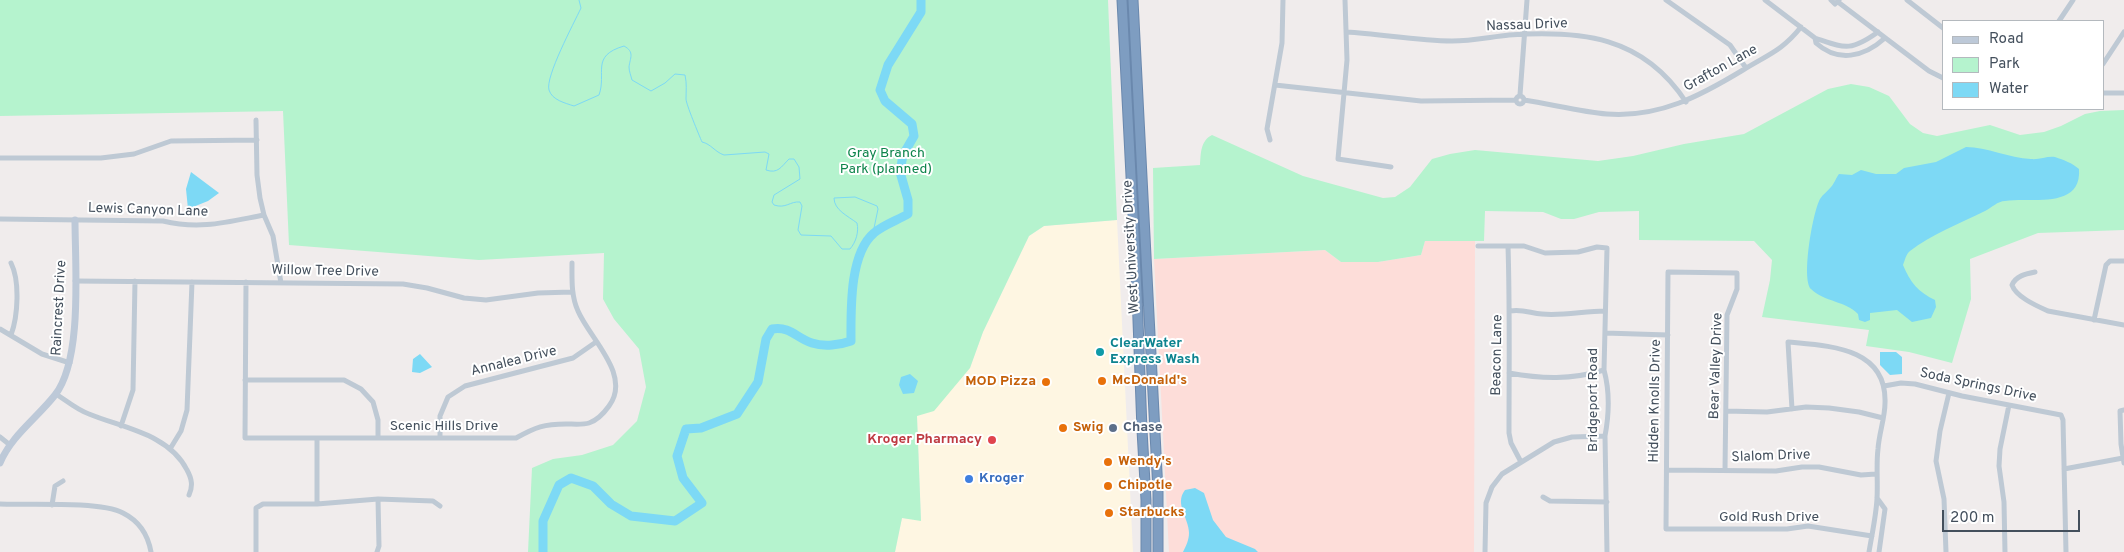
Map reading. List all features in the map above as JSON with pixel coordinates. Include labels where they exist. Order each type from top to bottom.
[{"type":"highway","name":"West University Drive","points":[[1122,0],[1146,500],[1146,552]]},
{"type":"highway","name":"West University Drive","points":[[1132,0],[1158,492],[1158,552]]},
{"type":"highway","points":[[1132,204],[1136,214],[1140,288],[1148,294]]},
{"type":"street","points":[[1270,140],[1267,129],[1282,43],[1283,0]]},
{"type":"street","points":[[1345,0],[1346,71],[1338,159],[1391,167]]},
{"type":"street","points":[[1520,98],[1526,0]]},
{"type":"street","points":[[1666,0],[1730,45],[1746,68]]},
{"type":"street","points":[[1765,0],[1815,38],[1840,47],[1856,45],[1878,32]]},
{"type":"street","points":[[1831,0],[1834,4],[1839,1],[1884,38],[1929,71],[1942,78]]},
{"type":"street","points":[[1907,0],[1942,27]]},
{"type":"street","points":[[2060,20],[2073,0]]},
{"type":"street","name":"Grafton Lane","points":[[1274,84],[1431,102],[1520,98],[1612,115],[1645,112],[1686,102],[1704,93],[1780,49],[1801,27]]},
{"type":"street","name":"Nassau Drive","points":[[1346,32],[1453,41],[1525,34],[1596,37],[1620,44],[1655,65],[1686,102]]},
{"type":"street","points":[[2104,62],[2124,32]]},
{"type":"street","points":[[1815,38],[1816,43],[1822,49],[1839,56],[1853,56],[1863,53],[1884,38]]},
{"type":"street","points":[[1839,56],[1840,47]]},
{"type":"street","points":[[2104,93],[2124,93]]},
{"type":"street","points":[[256,120],[257,175],[264,215],[274,236],[281,283]]},
{"type":"street","points":[[0,158],[101,158],[134,154],[171,141],[257,140]]},
{"type":"street","name":"Lewis Canyon Lane","points":[[0,219],[163,221],[179,225],[204,227],[264,215]]},
{"type":"street","name":"Raincrest Drive","points":[[0,463],[10,445],[56,394],[65,378],[70,363],[74,343],[75,220]]},
{"type":"street","points":[[1478,246],[1508,246]]},
{"type":"street","name":"Bridgeport Road","points":[[1508,246],[1524,246],[1545,253],[1578,252],[1597,247],[1607,248],[1604,370],[1608,384],[1608,421],[1605,436],[1606,552]]},
{"type":"street","name":"Beacon Lane","points":[[1508,246],[1510,310],[1509,433],[1511,444],[1521,462]]},
{"type":"street","points":[[2094,320],[2106,265],[2110,261],[2124,261]]},
{"type":"street","points":[[11,263],[16,273],[16,322],[11,335]]},
{"type":"street","points":[[572,263],[572,292],[577,311],[596,342]]},
{"type":"street","name":"Hidden Knolls Drive","points":[[1666,529],[1668,272]]},
{"type":"street","name":"Bear Valley Drive","points":[[1668,272],[1737,273],[1737,289],[1727,315],[1725,470]]},
{"type":"street","points":[[2035,272],[2025,274],[2015,280],[2012,285],[2013,289],[2048,311],[2124,325]]},
{"type":"street","name":"Willow Tree Drive","points":[[75,280],[403,284],[464,298],[486,300],[538,293],[572,292]]},
{"type":"street","points":[[121,426],[133,390],[135,281]]},
{"type":"street","points":[[170,448],[181,431],[187,410],[192,282]]},
{"type":"street","points":[[246,282],[245,380],[344,380],[361,390],[373,402],[378,420],[378,438]]},
{"type":"street","points":[[1510,310],[1524,309],[1541,314],[1579,314],[1606,311]]},
{"type":"street","points":[[0,329],[42,354],[70,363]]},
{"type":"street","points":[[1605,333],[1668,335]]},
{"type":"street","name":"Scenic Hills Drive","points":[[245,380],[245,438],[516,438],[536,427],[588,424],[603,415],[612,401],[617,383],[610,363],[596,342]]},
{"type":"street","name":"Annalea Drive","points":[[440,438],[440,416],[448,397],[465,386],[573,358],[596,342]]},
{"type":"street","points":[[1792,409],[1788,342],[1844,349],[1857,354],[1870,363],[1878,372],[1884,386],[1885,404],[1879,436],[1876,474],[1877,498],[1869,552]]},
{"type":"street","points":[[1508,373],[1534,378],[1580,377],[1604,370]]},
{"type":"street","name":"Soda Springs Drive","points":[[1884,386],[1901,383],[1915,384],[1949,393],[2061,415],[2064,420],[2064,469]]},
{"type":"street","points":[[1946,552],[1944,499],[1936,461],[1940,431],[1949,393]]},
{"type":"street","points":[[56,394],[87,414],[159,440],[170,448],[183,462],[191,477],[192,487],[189,495]]},
{"type":"street","points":[[2005,552],[2004,502],[1999,466],[2008,405]]},
{"type":"street","points":[[1726,411],[1767,412],[1829,408],[1859,412],[1883,418]]},
{"type":"street","points":[[2066,552],[2064,469],[2123,460],[2122,410]]},
{"type":"street","points":[[0,436],[10,445]]},
{"type":"street","points":[[1485,552],[1486,503],[1492,487],[1502,474],[1554,442],[1572,436],[1605,436]]},
{"type":"street","points":[[317,438],[317,504]]},
{"type":"street","name":"Slalom Drive","points":[[1667,470],[1776,471],[1802,467],[1819,467],[1861,474],[1876,474]]},
{"type":"street","points":[[52,505],[55,486],[63,481]]},
{"type":"street","points":[[1543,497],[1550,501],[1607,502]]},
{"type":"street","points":[[1877,498],[1886,509],[1879,552]]},
{"type":"street","points":[[377,552],[379,546],[378,499]]},
{"type":"street","points":[[256,552],[256,508],[259,505],[317,504],[378,499],[433,500],[440,506]]},
{"type":"street","points":[[0,504],[102,507],[124,513],[133,519],[146,534],[152,552]]},
{"type":"street","name":"Gold Rush Drive","points":[[1666,529],[1787,529],[1808,526],[1872,536]]},
{"type":"shaded area","points":[[1117,220],[1133,552],[895,552],[902,518],[921,520],[917,416],[970,368],[983,332],[1029,236],[1044,226]]},
{"type":"shaded area","points":[[1425,241],[1475,241],[1474,552],[1169,552],[1154,259],[1325,250],[1341,262],[1378,262],[1421,255]]},
{"type":"green space","name":"Gray Branch Park (planned)","points":[[0,0],[1108,0],[1117,220],[1044,226],[1029,236],[983,332],[970,368],[934,411],[917,416],[921,521],[902,518],[895,552],[528,552],[532,468],[553,459],[582,455],[613,445],[637,421],[646,387],[639,349],[614,319],[603,299],[604,253],[479,260],[289,245],[283,111],[0,116]]},
{"type":"green space","points":[[1851,84],[1869,87],[1889,96],[1910,124],[1923,133],[1937,136],[1990,125],[2020,135],[2044,132],[2085,114],[2124,110],[2124,230],[2038,233],[1970,259],[1971,299],[1952,363],[1909,352],[1866,346],[1869,330],[1762,317],[1772,260],[1754,241],[1639,240],[1639,211],[1599,212],[1574,219],[1561,219],[1543,212],[1485,211],[1484,241],[1425,241],[1421,255],[1378,262],[1341,262],[1325,250],[1154,259],[1153,168],[1200,165],[1203,144],[1212,135],[1303,176],[1383,198],[1395,197],[1410,187],[1432,159],[1450,154],[1475,150],[1598,161],[1633,156],[1684,144],[1744,134],[1828,89]]},
{"type":"water","points":[[1966,147],[1974,147],[2023,158],[2055,157],[2079,169],[2078,182],[2072,191],[2052,199],[2002,201],[1936,234],[1909,252],[1903,265],[1915,286],[1935,300],[1936,307],[1931,318],[1912,322],[1897,310],[1870,313],[1870,320],[1865,322],[1859,320],[1858,314],[1847,306],[1822,297],[1811,289],[1808,283],[1807,272],[1814,217],[1820,199],[1832,186],[1839,174],[1852,175],[1861,170],[1876,174],[1896,174],[1904,168],[1936,162]]},
{"type":"water","points":[[191,172],[219,193],[208,201],[188,209],[186,189]]},
{"type":"water","points":[[1880,352],[1896,352],[1902,357],[1902,374],[1890,375],[1880,365]]},
{"type":"water","points":[[420,354],[432,367],[420,373],[412,372],[413,359]]},
{"type":"water","points":[[910,374],[918,381],[914,393],[903,394],[899,385],[901,377]]},
{"type":"water","points":[[1195,488],[1204,493],[1213,520],[1226,537],[1258,552],[1183,552],[1189,533],[1181,506],[1182,495],[1185,490]]},
{"type":"waterway","points":[[579,0],[581,8],[551,74],[549,90],[556,99],[574,106],[599,95],[603,60],[613,50],[624,46],[631,53],[629,67],[632,80],[651,91],[665,83],[675,74],[685,75],[686,99],[702,142],[724,155],[765,152],[769,154],[766,170],[770,171],[781,167],[789,159],[794,159],[799,167],[800,179],[774,195],[772,202],[778,206],[800,202],[802,206],[798,230],[801,235],[831,236],[842,249],[850,249],[858,230],[857,223],[836,206],[834,198],[855,197],[877,206],[873,233]]},
{"type":"waterway","points":[[543,552],[543,521],[559,485],[571,478],[593,486],[611,504],[631,516],[675,521],[702,503],[683,478],[677,456],[686,429],[701,428],[737,414],[758,382],[766,339],[772,329],[784,329],[806,341],[822,345],[842,344],[851,341],[853,284],[860,255],[866,242],[874,233],[908,214],[908,200],[900,172],[903,155],[914,136],[912,124],[885,101],[880,90],[888,65],[921,12],[921,0]]},
{"type":"place","name":"ClearWater Express Wash","points":[[1100,352]]},
{"type":"place","name":"McDonald's","points":[[1102,381]]},
{"type":"place","name":"MOD Pizza","points":[[1046,382]]},
{"type":"place","name":"Swig","points":[[1063,428]]},
{"type":"place","name":"Chase","points":[[1113,428]]},
{"type":"place","name":"Kroger Pharmacy","points":[[992,440]]},
{"type":"place","name":"Wendy's","points":[[1108,462]]},
{"type":"place","name":"Kroger","points":[[969,479]]},
{"type":"place","name":"Chipotle","points":[[1108,486]]},
{"type":"place","name":"Starbucks","points":[[1109,513]]}]
